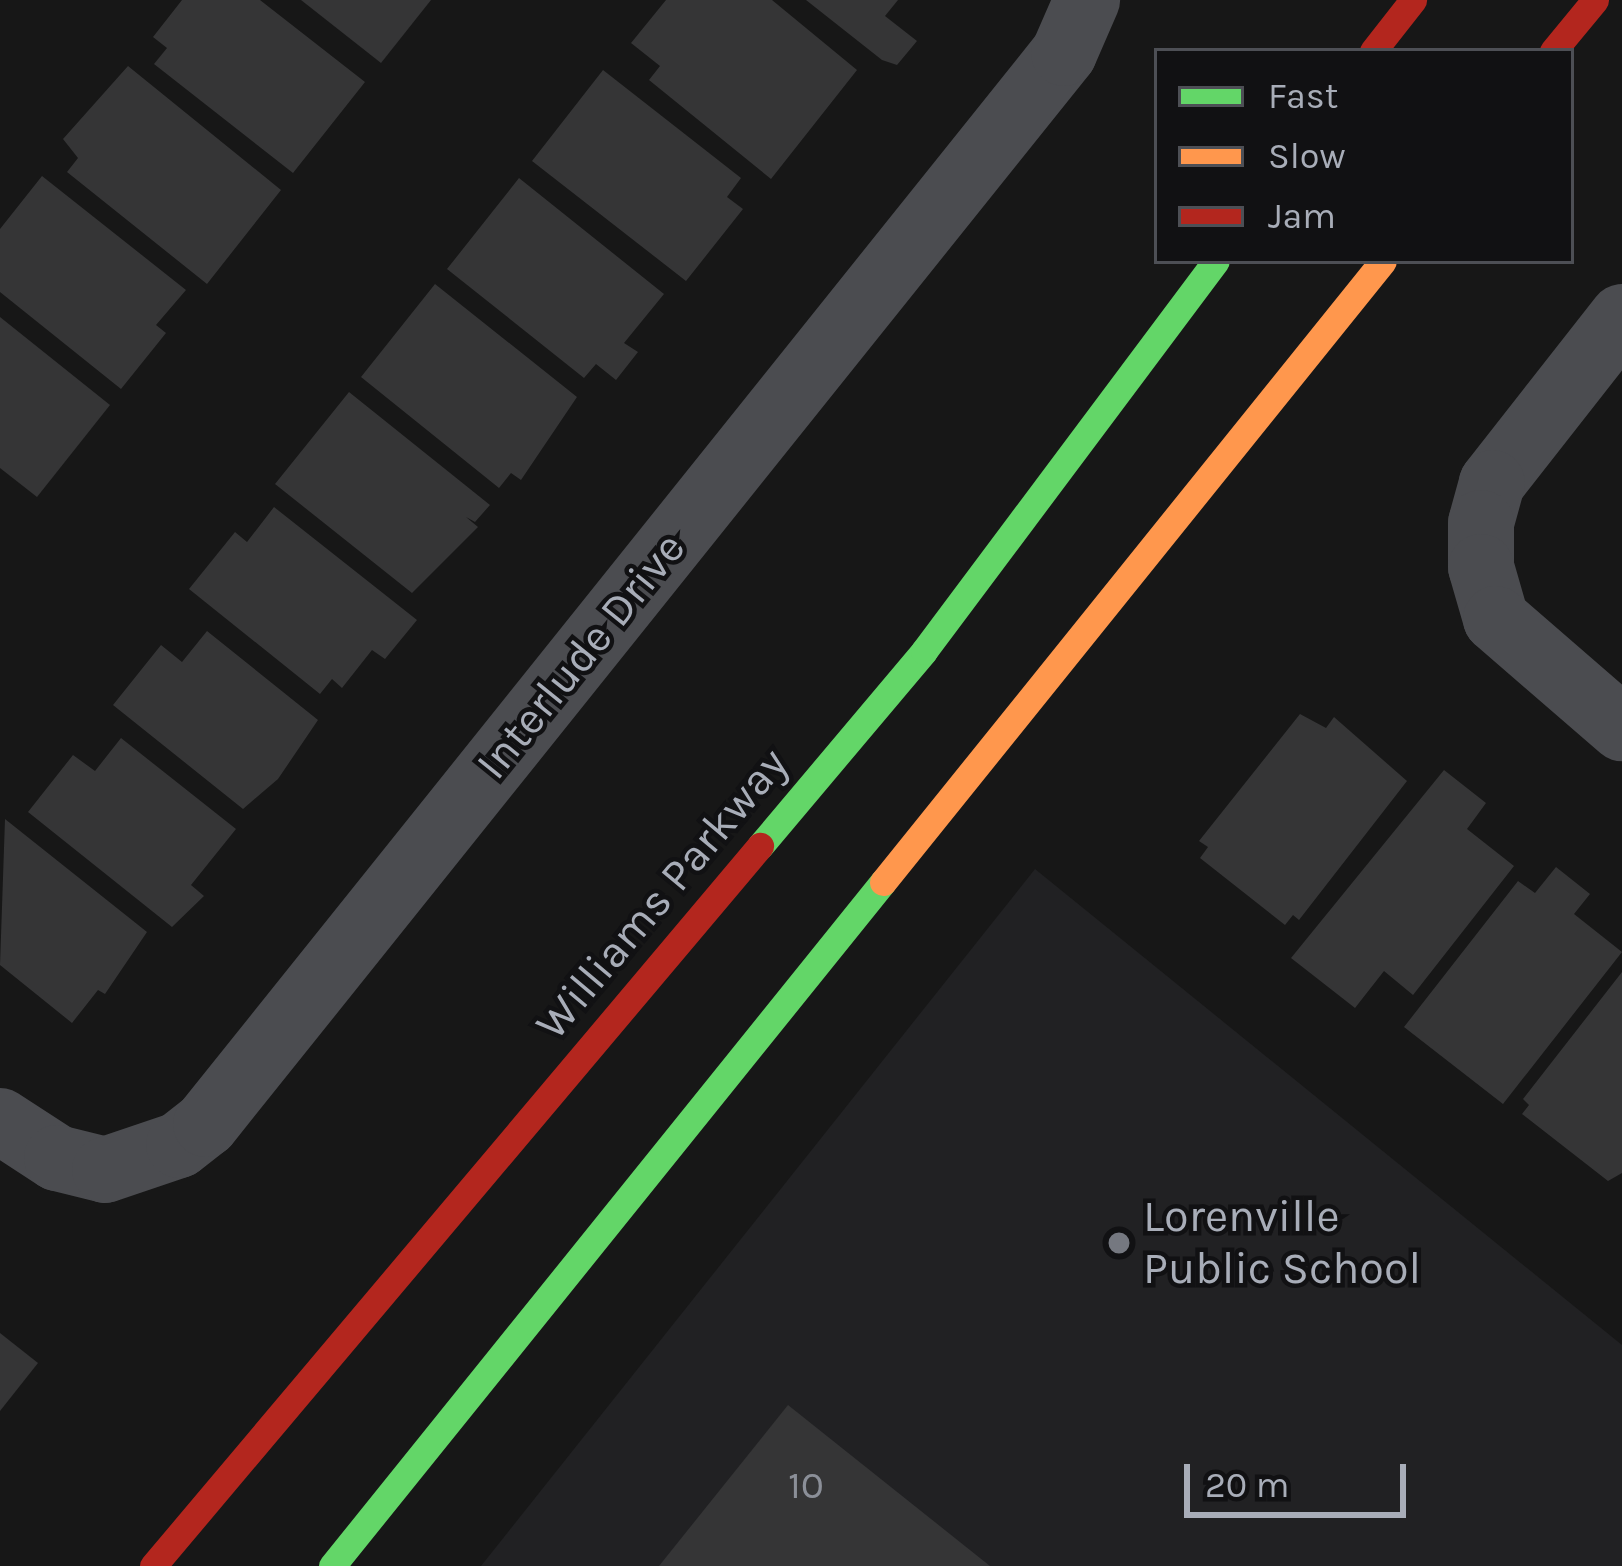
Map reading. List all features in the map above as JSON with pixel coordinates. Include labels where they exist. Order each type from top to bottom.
[{"type":"main road","points":[[1375,48],[1414,0]]},
{"type":"main road","points":[[1555,48],[1595,0]]},
{"type":"main road","name":"Williams Parkway","points":[[153,1566],[924,651],[1214,264]]},
{"type":"main road","points":[[332,1566],[1381,264]]},
{"type":"street","name":"Interlude Drive","points":[[0,1121],[57,1158],[106,1170],[179,1144],[206,1124],[1064,53],[1087,0]]},
{"type":"street","points":[[1622,317],[1492,483],[1481,567],[1496,619],[1513,641],[1622,728]]},
{"type":"shaded area","name":"Lorenville Public School","points":[[1035,869],[1622,1345],[1622,1566],[481,1566]]},
{"type":"building","points":[[182,0],[260,0],[365,82],[293,173],[154,64],[167,48],[153,37]]},
{"type":"building","points":[[301,0],[431,0],[381,63]]},
{"type":"building","points":[[666,0],[772,0],[857,70],[771,179],[649,80],[660,66],[631,43]]},
{"type":"building","points":[[806,0],[898,0],[885,16],[917,41],[897,65],[882,60]]},
{"type":"building","points":[[128,66],[281,190],[207,284],[67,172],[78,158],[63,139]]},
{"type":"building","points":[[603,70],[741,178],[727,197],[743,209],[686,281],[532,161]]},
{"type":"building","points":[[42,176],[186,290],[156,325],[166,333],[121,389],[0,292],[0,229]]},
{"type":"building","points":[[519,178],[664,294],[624,343],[638,352],[616,380],[596,364],[584,378],[447,269]]},
{"type":"building","points":[[435,284],[577,397],[521,480],[511,473],[499,488],[361,377]]},
{"type":"building","points":[[0,317],[110,405],[37,497],[0,468]]},
{"type":"building","points":[[349,392],[490,505],[475,522],[466,517],[478,527],[412,593],[275,484]]},
{"type":"building","points":[[274,507],[417,620],[385,659],[372,650],[342,688],[332,679],[320,694],[189,589],[235,532],[247,542]]},
{"type":"building","points":[[207,631],[318,720],[278,779],[243,809],[113,705],[161,645],[182,662]]},
{"type":"building","points":[[1300,714],[1326,728],[1334,717],[1407,781],[1299,920],[1293,915],[1285,925],[1200,858],[1208,847],[1199,841]]},
{"type":"building","points":[[121,738],[236,829],[191,885],[204,896],[172,927],[28,812],[73,755],[95,771]]},
{"type":"building","points":[[1444,770],[1486,803],[1467,829],[1514,866],[1413,995],[1384,971],[1355,1008],[1291,958]]},
{"type":"building","points":[[5,819],[147,932],[105,994],[98,990],[72,1023],[0,965]]},
{"type":"building","points":[[1556,867],[1590,894],[1574,914],[1622,952],[1503,1104],[1404,1027],[1518,881],[1535,893]]},
{"type":"building","points":[[1622,972],[1622,1173],[1608,1181],[1522,1114],[1529,1105],[1523,1099]]},
{"type":"building","points":[[0,1333],[38,1363],[0,1411]]},
{"type":"building","points":[[788,1405],[990,1566],[659,1566]]},
{"type":"traffic: fast","points":[[760,846],[924,651],[1214,264]]},
{"type":"traffic: fast","points":[[332,1566],[883,882]]},
{"type":"traffic: slow","points":[[883,882],[1381,264]]},
{"type":"traffic: jam","points":[[1375,48],[1413,0]]},
{"type":"traffic: jam","points":[[1555,48],[1595,0]]},
{"type":"traffic: jam","points":[[153,1566],[760,846]]},
{"type":"place","name":"Lorenville Public School","points":[[1119,1243]]}]
